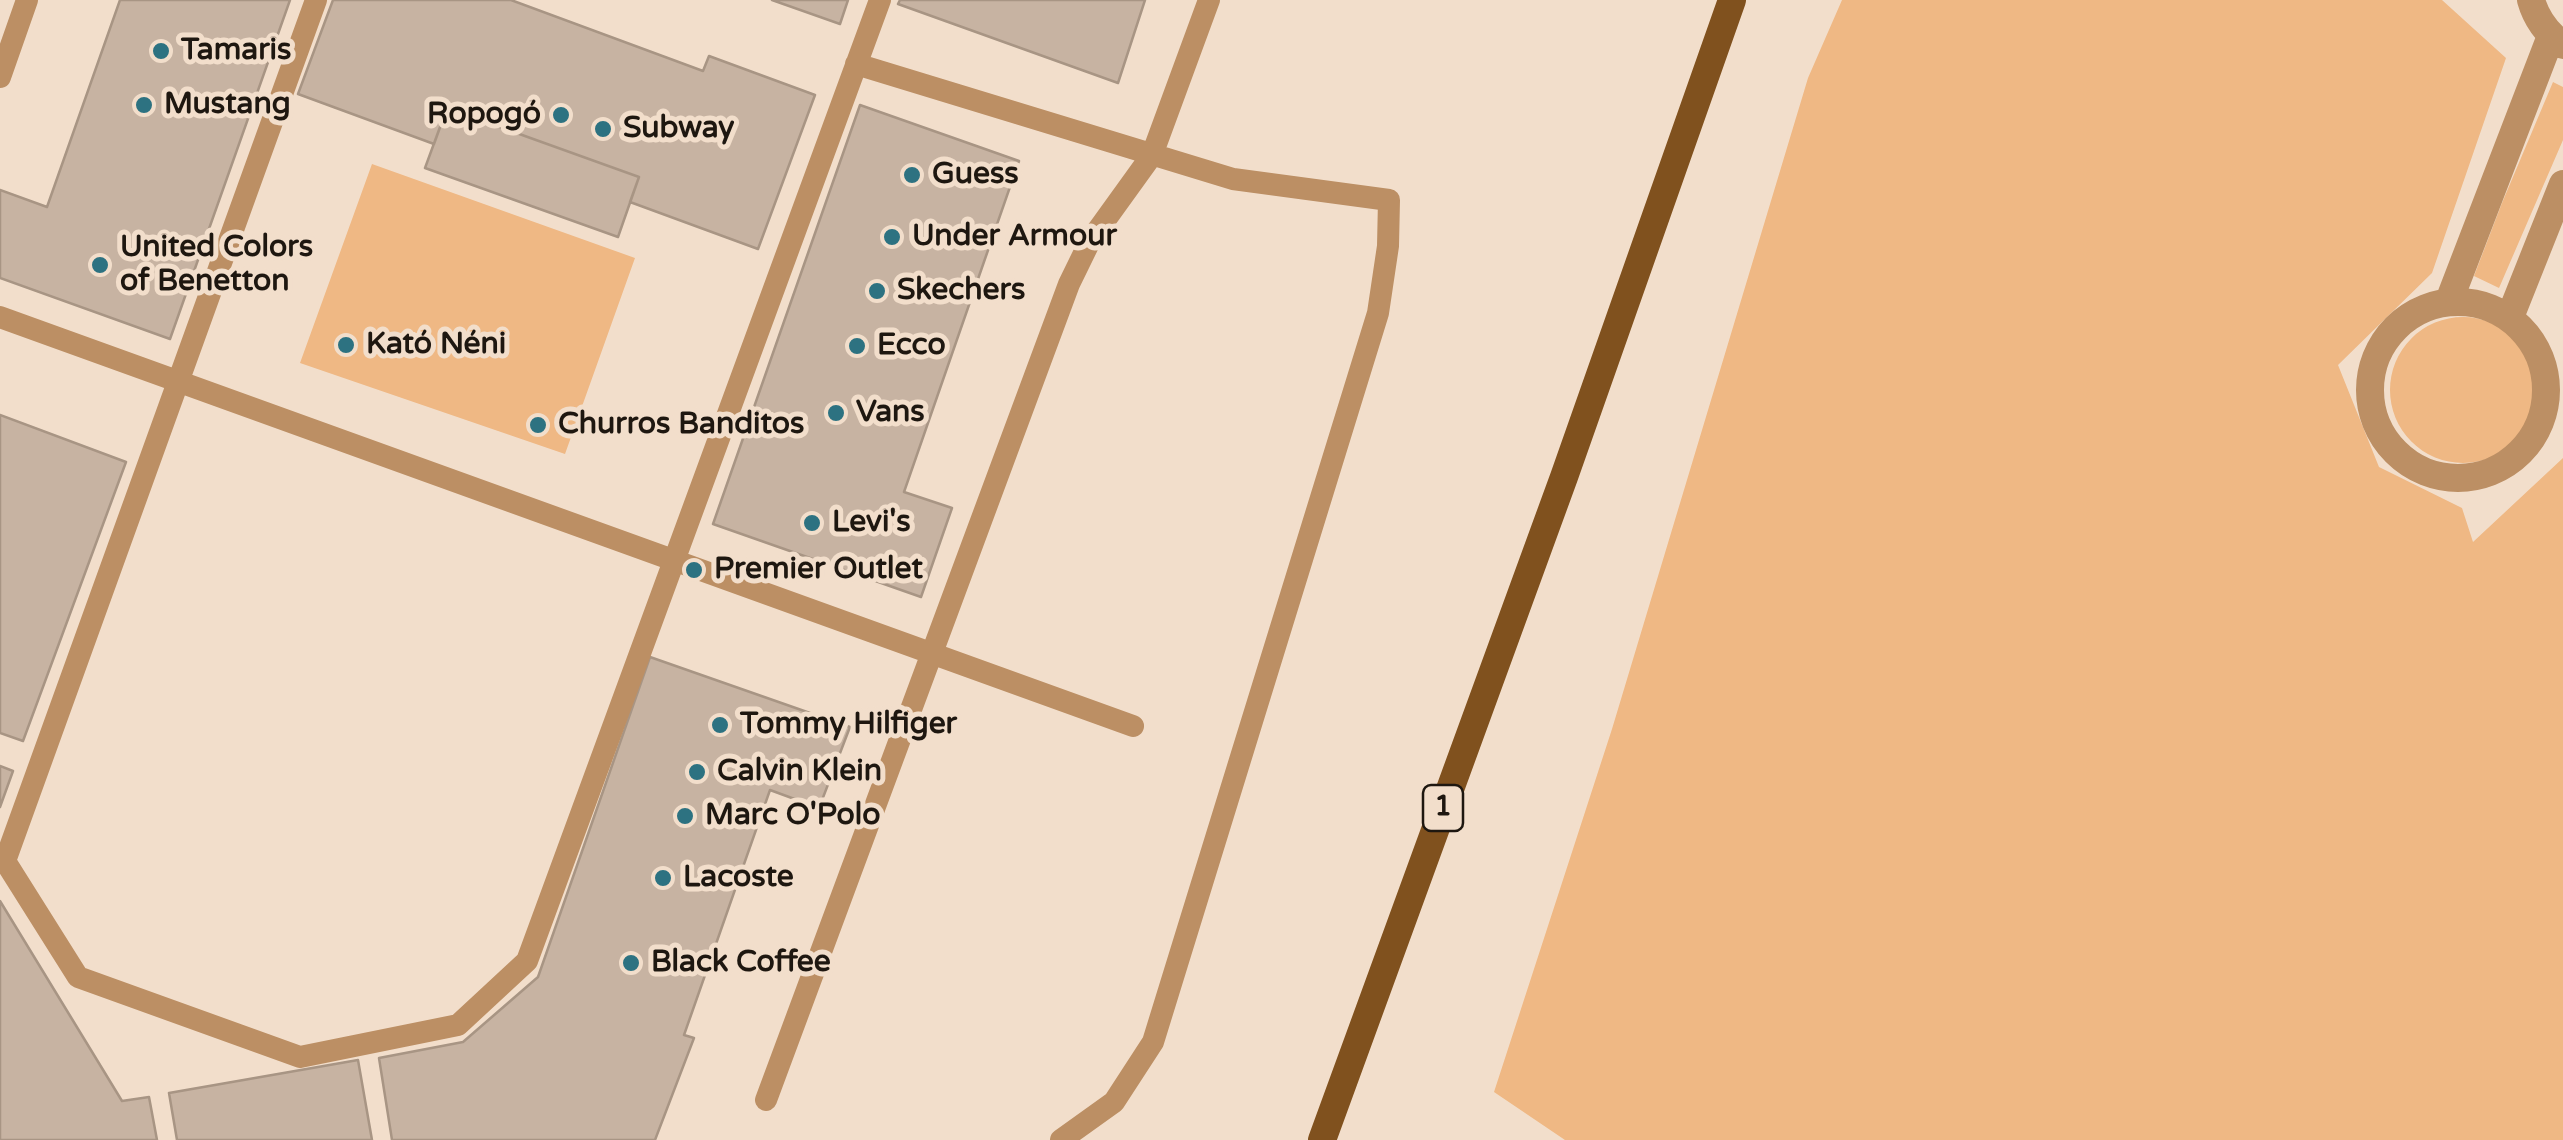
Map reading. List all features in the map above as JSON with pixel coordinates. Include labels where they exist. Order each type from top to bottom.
[{"type":"main road","name":"1","points":[[1322,1140],[1564,477],[1732,0]]},
{"type":"street","points":[[2449,300],[2557,41],[2531,0]]},
{"type":"street","points":[[2510,317],[2563,184]]},
{"type":"street","points":[[2449,300],[2482,304],[2510,317],[2528,335],[2541,358],[2548,388],[2546,407],[2534,436],[2503,467],[2457,480],[2414,468],[2390,450],[2374,423],[2368,382],[2385,338],[2411,314],[2449,300]]},
{"type":"lane","points":[[0,78],[27,0]]},
{"type":"lane","points":[[316,0],[5,861],[78,977],[300,1056],[458,1026],[527,961],[880,0]]},
{"type":"lane","points":[[766,1100],[1069,284],[1090,241],[1152,155],[1209,0]]},
{"type":"lane","points":[[856,64],[1233,179],[1389,200],[1388,246],[1378,312],[1153,1042],[1114,1102],[1061,1140]]},
{"type":"lane","points":[[0,316],[1132,726]]},
{"type":"shaded area","points":[[1842,0],[2442,0],[2506,58],[2432,273],[2338,365],[2379,467],[2462,508],[2473,542],[2563,458],[2563,1140],[1565,1140],[1494,1092],[1612,729],[1808,78]]},
{"type":"shaded area","points":[[2553,82],[2563,87],[2563,140],[2499,288],[2474,276]]},
{"type":"shaded area","points":[[372,164],[635,258],[565,454],[300,363]]},
{"type":"shaded area","points":[[2463,317],[2491,323],[2514,339],[2530,362],[2536,390],[2530,418],[2514,441],[2491,457],[2463,463],[2435,457],[2412,441],[2396,418],[2390,390],[2396,362],[2412,339],[2435,323]]},
{"type":"building","points":[[120,0],[290,0],[170,339],[0,278],[0,190],[47,207]]},
{"type":"building","points":[[333,0],[511,0],[703,71],[709,56],[815,95],[758,249],[630,202],[639,177],[447,108],[434,144],[298,94]]},
{"type":"building","points":[[772,0],[848,0],[840,24]]},
{"type":"building","points":[[900,0],[1145,0],[1118,83],[898,4]]},
{"type":"building","points":[[860,105],[1019,161],[904,492],[952,508],[921,597],[713,524]]},
{"type":"building","points":[[447,108],[639,177],[618,237],[425,168]]},
{"type":"building","points":[[0,415],[126,462],[23,741],[0,733]]},
{"type":"building","points":[[650,657],[850,727],[819,808],[770,790],[684,1035],[694,1038],[655,1140],[392,1140],[379,1058],[463,1042],[538,977]]},
{"type":"building","points":[[0,766],[13,771],[0,807]]},
{"type":"building","points":[[0,901],[122,1101],[149,1097],[157,1140],[0,1140]]},
{"type":"building","points":[[358,1060],[372,1140],[177,1140],[169,1093]]},
{"type":"place","name":"Tamaris","points":[[161,51]]},
{"type":"place","name":"Mustang","points":[[144,105]]},
{"type":"place","name":"Ropogó","points":[[561,115]]},
{"type":"place","name":"Subway","points":[[603,129]]},
{"type":"place","name":"Guess","points":[[912,175]]},
{"type":"place","name":"Under Armour","points":[[892,237]]},
{"type":"place","name":"United Colors of Benetton","points":[[100,265]]},
{"type":"place","name":"Skechers","points":[[877,291]]},
{"type":"place","name":"Kató Néni","points":[[346,345]]},
{"type":"place","name":"Ecco","points":[[857,346]]},
{"type":"place","name":"Vans","points":[[836,413]]},
{"type":"place","name":"Churros Banditos","points":[[538,425]]},
{"type":"place","name":"Levi's","points":[[812,523]]},
{"type":"place","name":"Premier Outlet","points":[[694,570]]},
{"type":"place","name":"Tommy Hilfiger","points":[[720,725]]},
{"type":"place","name":"Calvin Klein","points":[[697,772]]},
{"type":"place","name":"Marc O'Polo","points":[[685,816]]},
{"type":"place","name":"Lacoste","points":[[663,878]]},
{"type":"place","name":"Black Coffee","points":[[631,963]]}]
